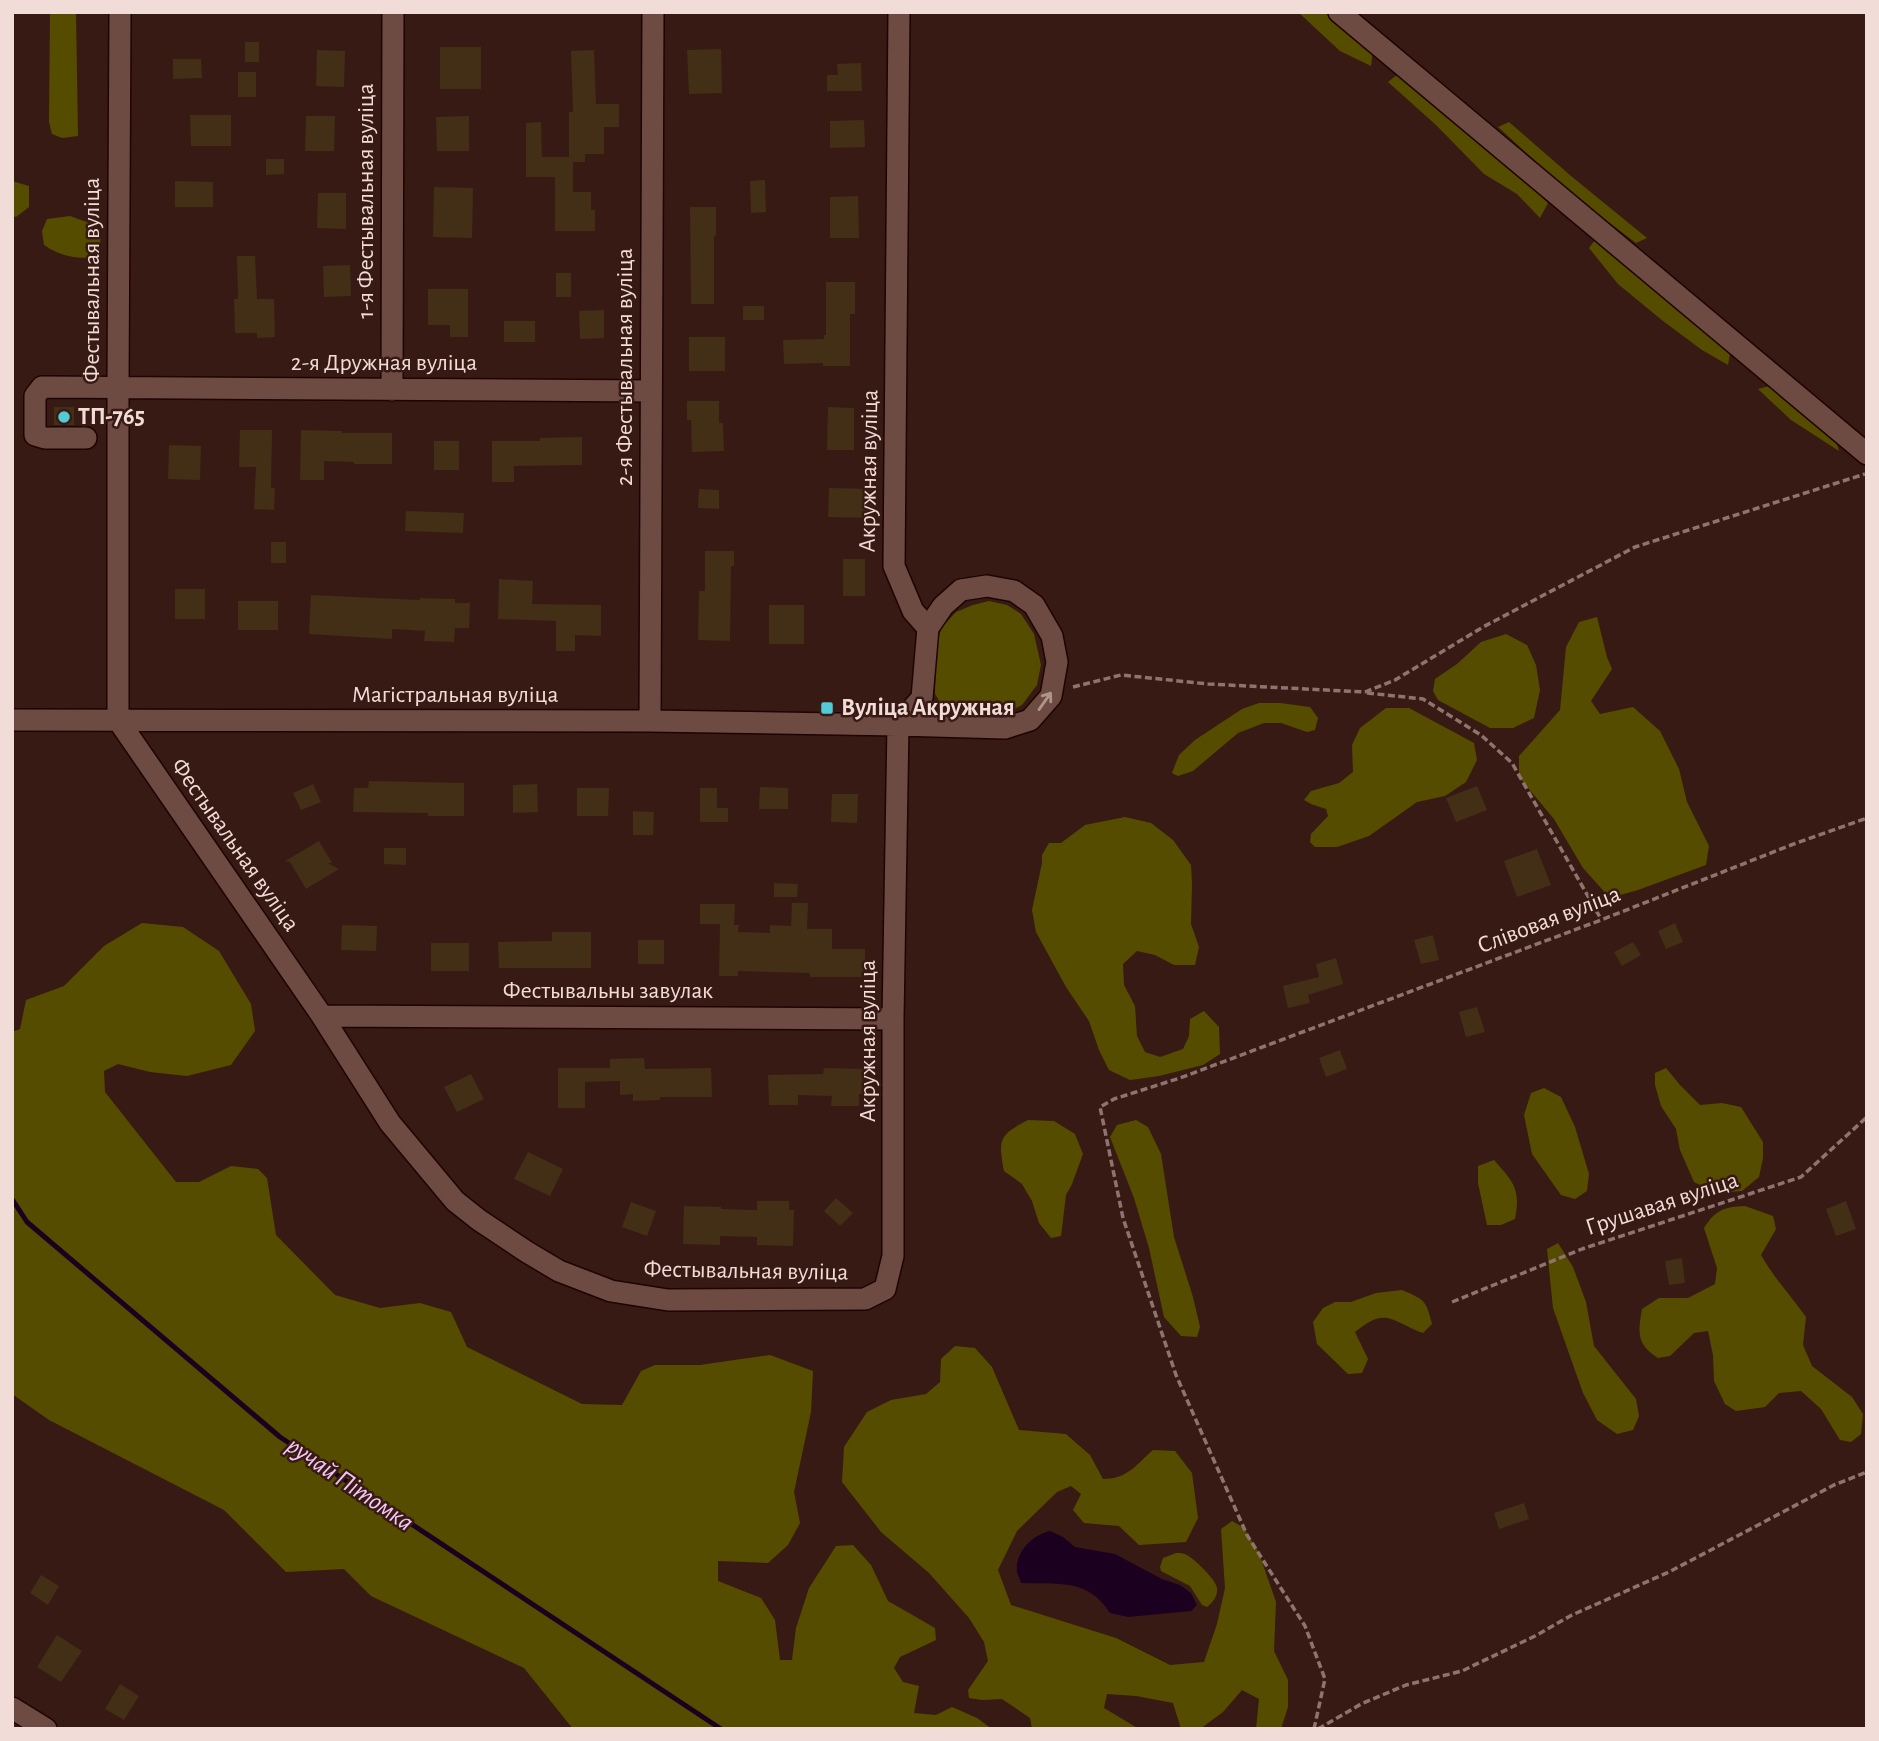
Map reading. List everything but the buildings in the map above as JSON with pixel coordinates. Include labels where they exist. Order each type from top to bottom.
[{"type":"street","name":"Фестывальная вуліца","points":[[120,12],[118,720],[322,1016],[390,1123],[455,1201],[488,1226],[559,1271],[611,1291],[668,1300],[865,1299],[885,1289]]},
{"type":"street","name":"1-я Фестывальная вуліца","points":[[392,390],[393,12]]},
{"type":"street","name":"2-я Фестывальная вуліца","points":[[650,721],[653,12]]},
{"type":"street","name":"Акружная вуліца","points":[[900,12],[894,566],[913,611],[928,628]]},
{"type":"street","points":[[1339,12],[1867,454]]},
{"type":"street","name":"2-я Дружная вуліца","points":[[86,438],[45,438],[35,435],[36,396],[42,387],[651,391]]},
{"type":"street","points":[[898,724],[922,698],[928,628],[943,606],[961,590],[987,586],[1014,591],[1034,605],[1052,636],[1057,662],[1051,696]]},
{"type":"street","name":"Магістральная вуліца","points":[[12,720],[650,721],[1004,728],[1030,720],[1051,696]]},
{"type":"street","name":"Акружная вуліца","points":[[885,1289],[893,1256],[893,1019],[898,724]]},
{"type":"street","name":"Фестывальны завулак","points":[[322,1016],[893,1019]]},
{"type":"street","points":[[12,1707],[46,1729]]},
{"type":"path","points":[[1365,692],[1395,681],[1483,627],[1635,547],[1867,474]]},
{"type":"path","points":[[1051,696],[1082,684],[1121,675],[1208,684],[1365,692],[1423,699],[1481,735],[1513,763],[1601,920]]},
{"type":"path","name":"Слівовая вуліца","points":[[1316,1729],[1325,1679],[1305,1626],[1247,1535],[1176,1375],[1123,1218],[1100,1107],[1114,1099],[1243,1055],[1867,818]]},
{"type":"path","name":"Грушавая вуліца","points":[[1452,1302],[1582,1249],[1801,1177],[1867,1117]]},
{"type":"path","points":[[1316,1729],[1361,1704],[1406,1685],[1462,1671],[1572,1615],[1669,1572],[1834,1485],[1867,1472]]},
{"type":"shaded area","points":[[50,12],[76,12],[78,136],[62,138],[52,134],[49,122]]},
{"type":"shaded area","points":[[1298,12],[1324,12],[1373,50],[1371,66],[1340,51]]},
{"type":"shaded area","points":[[1398,74],[1503,160],[1548,203],[1540,218],[1517,194],[1484,174],[1436,125],[1388,82]]},
{"type":"shaded area","points":[[1509,122],[1647,238],[1636,243],[1568,191],[1498,127]]},
{"type":"shaded area","points":[[12,181],[29,186],[29,207],[16,217],[12,216]]},
{"type":"shaded area","points":[[70,216],[92,224],[101,237],[99,249],[92,258],[67,256],[44,245],[42,231],[47,219]]},
{"type":"shaded area","points":[[1595,240],[1730,353],[1728,365],[1702,350],[1618,284],[1589,248]]},
{"type":"shaded area","points":[[1769,386],[1833,432],[1839,451],[1791,420],[1758,389]]},
{"type":"shaded area","points":[[989,601],[1007,605],[1021,614],[1034,634],[1041,665],[1037,685],[1022,705],[1002,715],[964,715],[943,707],[935,694],[936,644],[942,627],[956,612]]},
{"type":"shaded area","points":[[1597,617],[1612,669],[1591,701],[1600,714],[1633,707],[1660,731],[1679,769],[1687,802],[1709,846],[1706,865],[1610,898],[1583,868],[1554,819],[1519,777],[1519,756],[1560,710],[1566,647],[1579,622]]},
{"type":"shaded area","points":[[1506,634],[1527,645],[1536,665],[1540,690],[1534,718],[1513,728],[1490,728],[1438,700],[1433,691],[1435,679],[1457,664],[1481,642]]},
{"type":"shaded area","points":[[1259,703],[1310,707],[1318,718],[1315,730],[1307,732],[1281,723],[1264,723],[1238,733],[1193,771],[1178,776],[1172,773],[1179,755],[1195,740],[1242,709]]},
{"type":"shaded area","points":[[1386,708],[1409,708],[1474,743],[1477,760],[1466,782],[1445,796],[1417,802],[1369,836],[1337,847],[1315,847],[1310,842],[1311,834],[1328,816],[1326,809],[1304,800],[1311,791],[1339,783],[1353,772],[1352,745],[1360,728]]},
{"type":"shaded area","points":[[1125,817],[1151,823],[1173,840],[1191,865],[1191,924],[1199,947],[1195,965],[1174,965],[1155,955],[1137,951],[1123,964],[1124,985],[1135,1006],[1137,1036],[1145,1052],[1160,1057],[1183,1049],[1189,1036],[1190,1019],[1204,1011],[1219,1027],[1220,1054],[1203,1065],[1130,1080],[1109,1070],[1089,1021],[1066,987],[1036,932],[1032,910],[1042,855],[1049,843],[1061,843],[1085,825]]},
{"type":"shaded area","points":[[142,923],[183,927],[219,951],[251,1004],[255,1031],[231,1065],[187,1076],[150,1072],[118,1064],[104,1071],[105,1092],[176,1182],[199,1182],[231,1166],[258,1169],[267,1178],[276,1235],[335,1295],[380,1308],[420,1303],[451,1312],[467,1347],[582,1404],[622,1405],[641,1371],[655,1365],[700,1365],[770,1355],[813,1371],[811,1412],[794,1492],[800,1523],[788,1545],[768,1563],[718,1561],[718,1581],[761,1598],[775,1620],[780,1660],[792,1660],[796,1628],[809,1588],[836,1546],[853,1545],[871,1565],[888,1601],[935,1628],[936,1640],[900,1657],[894,1668],[903,1682],[919,1686],[914,1713],[936,1715],[952,1707],[977,1718],[992,1729],[573,1729],[524,1668],[371,1596],[344,1569],[286,1572],[224,1510],[49,1420],[12,1394],[12,1032],[20,1029],[26,1000],[64,986],[104,946]]},
{"type":"shaded area","points":[[1666,1068],[1700,1105],[1722,1103],[1741,1107],[1763,1142],[1759,1177],[1742,1191],[1716,1193],[1694,1182],[1680,1150],[1676,1129],[1661,1106],[1655,1085],[1655,1073]]},
{"type":"shaded area","points":[[1544,1088],[1561,1097],[1575,1127],[1589,1174],[1587,1191],[1575,1199],[1561,1195],[1532,1154],[1524,1115],[1531,1093]]},
{"type":"shaded area","points":[[1028,1120],[1054,1121],[1075,1134],[1083,1154],[1066,1195],[1061,1236],[1051,1238],[1039,1223],[1032,1201],[1022,1184],[1004,1171],[1001,1152],[1003,1139],[1011,1130]]},
{"type":"shaded area","points":[[1136,1120],[1148,1127],[1161,1154],[1174,1237],[1200,1327],[1197,1337],[1181,1336],[1164,1317],[1149,1248],[1134,1198],[1110,1137],[1117,1125]]},
{"type":"shaded area","points":[[1494,1160],[1514,1186],[1517,1208],[1515,1219],[1501,1225],[1487,1225],[1478,1183],[1478,1166]]},
{"type":"shaded area","points":[[1745,1206],[1773,1216],[1776,1229],[1761,1255],[1806,1317],[1803,1345],[1812,1366],[1852,1397],[1863,1414],[1861,1434],[1851,1442],[1840,1440],[1821,1409],[1801,1391],[1779,1393],[1765,1407],[1736,1411],[1725,1404],[1714,1381],[1713,1355],[1708,1331],[1694,1333],[1670,1356],[1658,1358],[1642,1342],[1642,1309],[1659,1298],[1688,1298],[1715,1284],[1717,1268],[1704,1228],[1712,1217],[1721,1211]]},
{"type":"shaded area","points":[[1558,1243],[1573,1267],[1586,1302],[1594,1346],[1636,1399],[1639,1416],[1633,1430],[1617,1434],[1597,1420],[1583,1393],[1553,1308],[1547,1249]]},
{"type":"shaded area","points":[[1402,1290],[1423,1302],[1432,1324],[1423,1333],[1389,1318],[1366,1324],[1355,1332],[1368,1359],[1362,1373],[1348,1374],[1317,1344],[1313,1322],[1323,1308],[1335,1302],[1351,1302],[1376,1293]]},
{"type":"shaded area","points":[[955,1346],[975,1348],[992,1367],[1019,1430],[1066,1434],[1090,1455],[1103,1479],[1125,1474],[1153,1450],[1175,1451],[1192,1473],[1198,1518],[1186,1542],[1139,1545],[1119,1526],[1084,1523],[1073,1510],[1081,1494],[1071,1486],[1057,1492],[1017,1531],[998,1570],[1011,1605],[1116,1638],[1170,1665],[1204,1662],[1217,1624],[1225,1588],[1221,1529],[1232,1521],[1244,1528],[1259,1553],[1276,1602],[1274,1651],[1288,1680],[1288,1707],[1281,1729],[1256,1729],[1259,1699],[1242,1690],[1223,1712],[1200,1729],[1181,1729],[1173,1703],[1136,1696],[1107,1694],[1104,1708],[1139,1729],[1032,1729],[1030,1718],[1002,1699],[969,1698],[968,1690],[988,1661],[984,1642],[969,1618],[929,1573],[881,1532],[842,1482],[844,1447],[867,1412],[891,1400],[926,1394],[940,1382],[941,1359]]},
{"type":"shaded area","points":[[1050,1531],[1075,1547],[1115,1554],[1162,1579],[1180,1585],[1191,1593],[1197,1605],[1191,1611],[1128,1617],[1110,1613],[1101,1601],[1081,1588],[1059,1584],[1021,1583],[1017,1565],[1022,1551],[1031,1540]]},
{"type":"shaded area","points":[[1176,1553],[1190,1557],[1216,1584],[1216,1596],[1207,1607],[1202,1605],[1190,1586],[1161,1571],[1163,1558]]},
{"type":"waterway","name":"ручай Пітомка","points":[[12,1199],[27,1222],[280,1437],[721,1729]]},
{"type":"place","name":"ТП-765","points":[[64,417]]},
{"type":"place","name":"Вуліца Акружная","points":[[827,708]]}]
